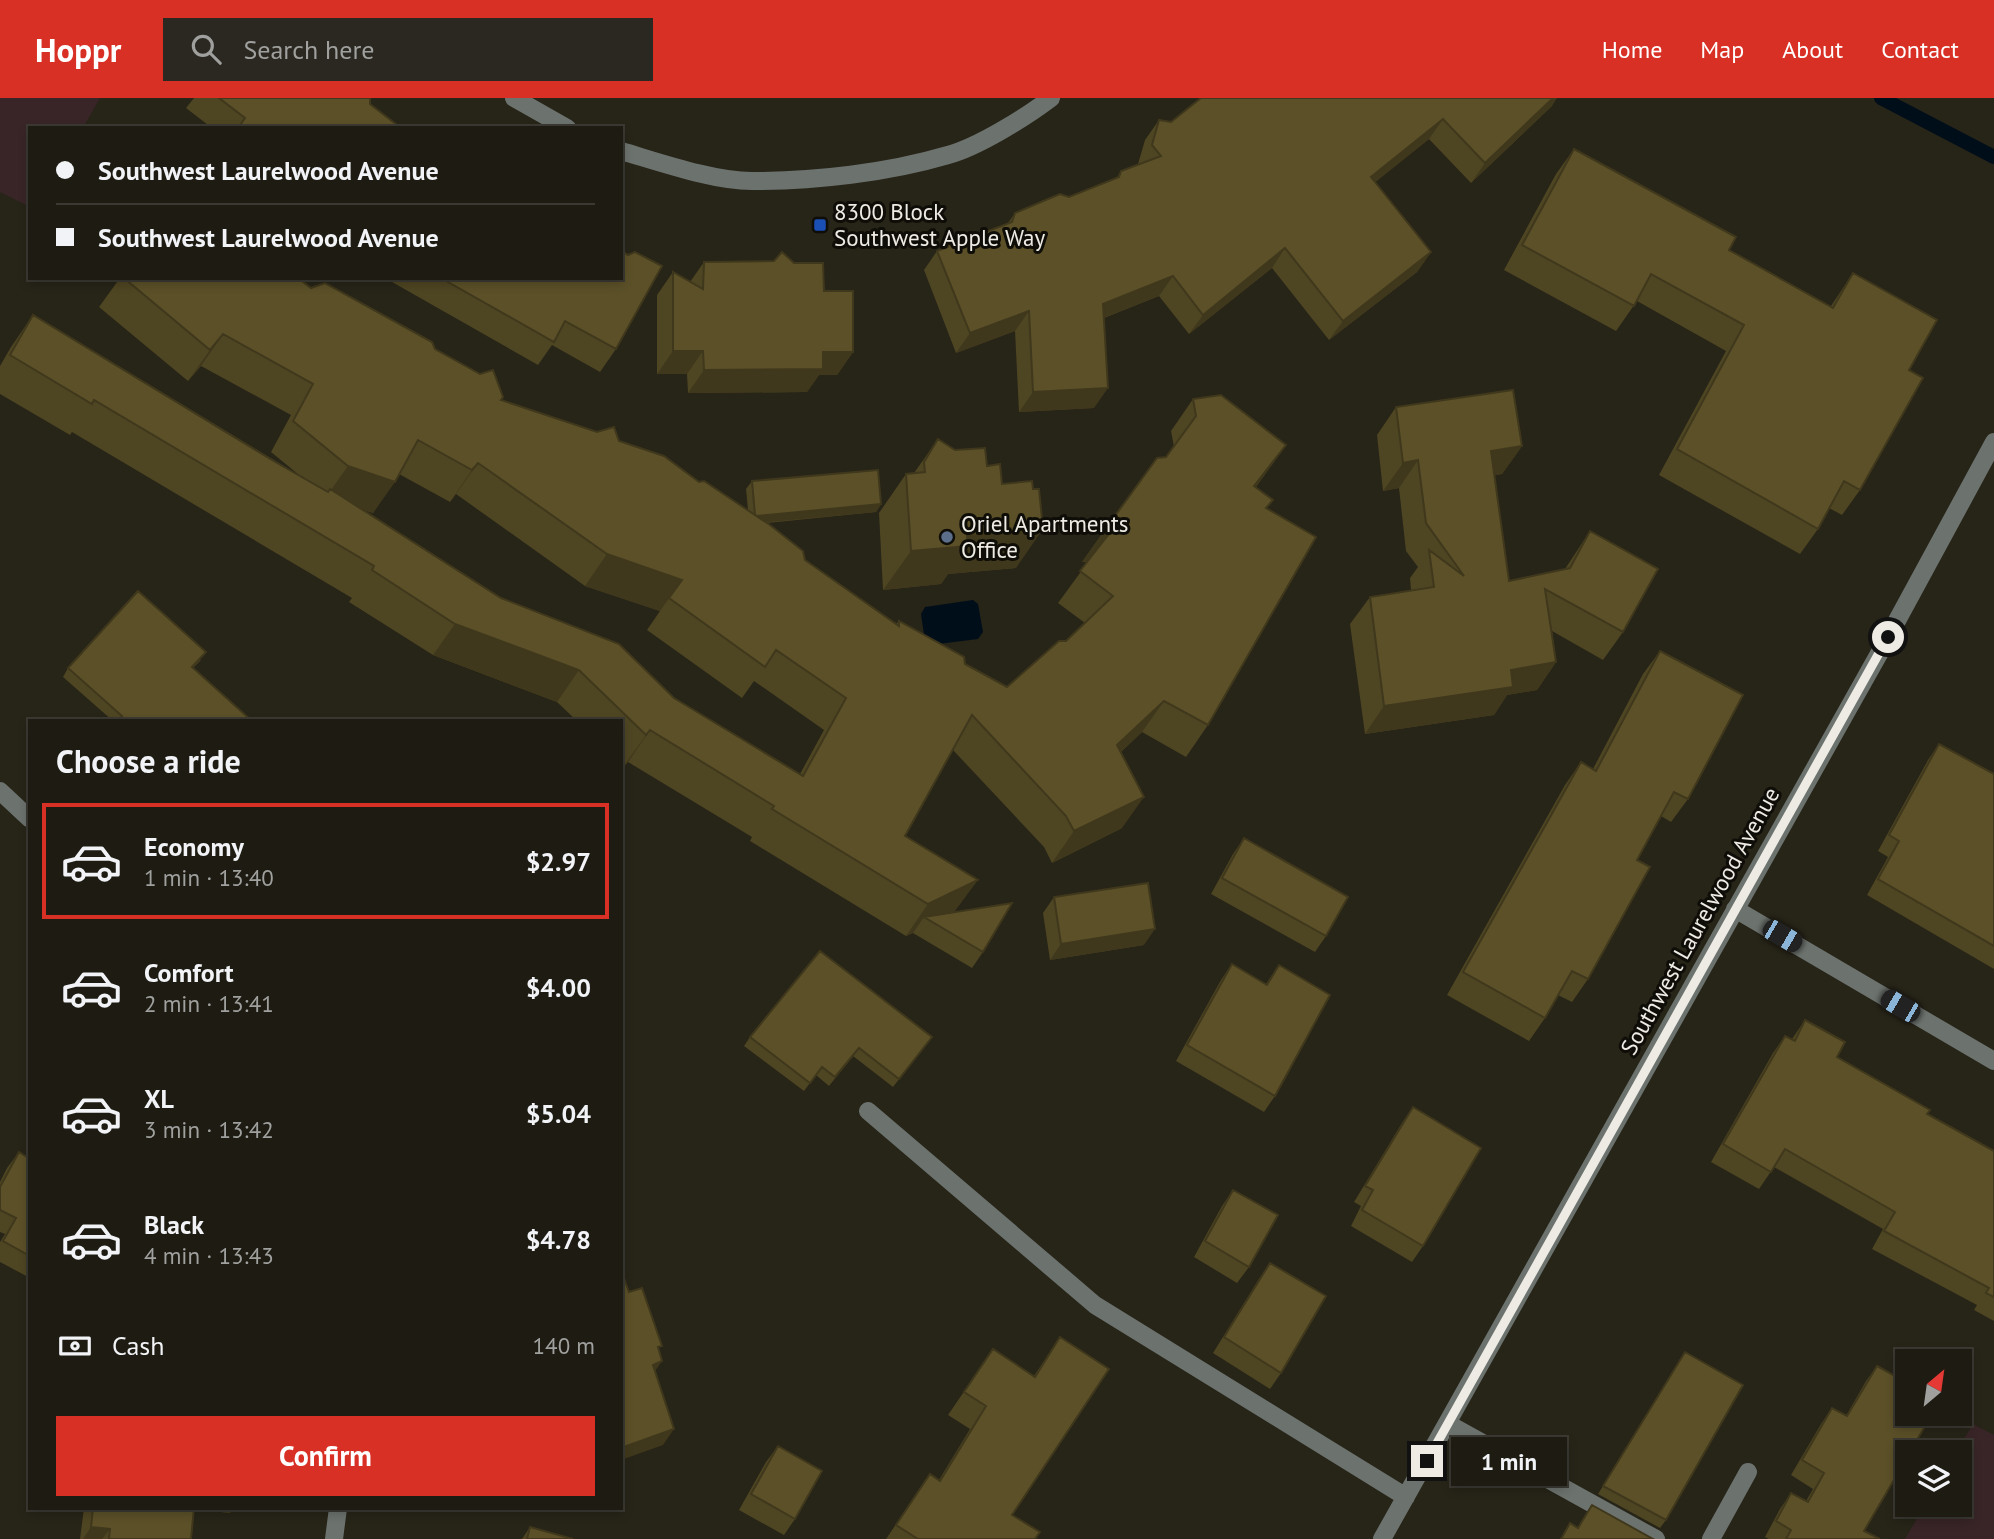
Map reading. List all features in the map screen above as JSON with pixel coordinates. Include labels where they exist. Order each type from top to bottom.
[{"type":"street","points":[[514,98],[563,126]]},
{"type":"street","points":[[623,152],[676,167],[750,181],[852,173],[950,155],[1028,116],[1051,98]]},
{"type":"street","name":"Southwest Laurelwood Avenue","points":[[1382,1539],[1994,442]]},
{"type":"street","points":[[0,792],[28,816]]},
{"type":"street","points":[[1735,909],[1994,1061]]},
{"type":"street","points":[[868,1111],[1095,1305],[1406,1497]]},
{"type":"street","points":[[1448,1424],[1656,1539]]},
{"type":"street","points":[[1711,1539],[1748,1472]]},
{"type":"street","points":[[334,1539],[338,1510]]},
{"type":"shaded area","points":[[0,98],[100,98],[84,126],[28,126],[28,206],[0,192]]},
{"type":"shaded area","points":[[1972,1426],[1994,1435],[1994,1539],[1905,1539],[1918,1517],[1972,1517],[1972,1440],[1963,1440]]},
{"type":"water","points":[[973,600],[978,604],[983,632],[978,639],[930,645],[925,641],[921,614],[925,607]]},
{"type":"building","points":[[219,98],[370,98],[370,104],[398,126],[239,126],[245,118]]},
{"type":"building","points":[[1201,98],[1553,98],[1485,163],[1443,119],[1371,177],[1431,252],[1343,321],[1285,248],[1203,315],[1173,276],[1103,304],[1108,388],[1033,392],[1029,311],[970,333],[937,251],[948,247],[952,235],[965,240],[1012,222],[1015,213],[1060,194],[1069,197],[1119,177],[1121,171],[1161,156],[1152,145],[1159,120],[1171,122]]},
{"type":"building","points":[[1574,149],[1736,237],[1729,250],[1833,308],[1853,273],[1937,320],[1909,370],[1923,378],[1860,490],[1844,481],[1818,529],[1677,449],[1744,325],[1651,274],[1634,306],[1522,245]]},
{"type":"building","points":[[623,251],[628,255],[635,252],[662,266],[616,349],[565,321],[554,342],[445,280],[623,280]]},
{"type":"building","points":[[782,252],[794,263],[823,263],[824,291],[853,291],[853,352],[823,352],[823,369],[704,370],[703,351],[673,351],[673,272],[703,289],[704,262],[774,261]]},
{"type":"building","points":[[126,280],[301,280],[311,288],[325,283],[432,342],[435,349],[480,374],[493,370],[503,397],[501,400],[597,432],[614,427],[619,441],[664,456],[699,482],[704,481],[770,525],[803,551],[805,560],[899,626],[899,621],[964,657],[965,664],[1007,687],[1059,641],[1066,641],[1113,596],[1080,571],[1112,530],[1104,531],[1157,458],[1166,457],[1196,416],[1193,399],[1221,395],[1286,445],[1254,486],[1273,500],[1266,508],[1316,537],[1208,725],[1164,701],[1117,745],[1144,797],[1074,831],[1066,816],[972,715],[905,836],[978,880],[928,904],[772,809],[774,806],[650,730],[646,735],[579,670],[455,624],[372,570],[374,566],[94,400],[92,404],[10,355],[33,315],[272,460],[328,492],[330,489],[501,598],[619,644],[674,698],[803,776],[846,698],[776,650],[765,667],[669,598],[682,580],[607,554],[478,463],[472,470],[418,440],[395,482],[348,466],[293,421],[313,384],[223,334],[210,350]]},
{"type":"building","points":[[1513,390],[1522,446],[1491,451],[1509,581],[1570,568],[1590,531],[1658,569],[1623,632],[1545,589],[1556,662],[1511,670],[1513,687],[1384,706],[1370,597],[1434,587],[1429,550],[1464,576],[1426,523],[1418,460],[1403,463],[1396,407]]},
{"type":"building","points":[[938,439],[955,450],[985,448],[987,466],[1000,464],[1002,484],[1032,481],[1033,489],[1039,489],[1043,529],[967,536],[968,546],[911,551],[906,474],[925,472],[924,462]]},
{"type":"building","points":[[878,470],[881,504],[755,515],[752,481]]},
{"type":"building","points":[[138,591],[206,652],[192,667],[250,719],[119,719],[122,716],[68,668]]},
{"type":"building","points":[[1660,651],[1743,695],[1688,799],[1674,792],[1637,860],[1650,867],[1588,979],[1572,971],[1545,1018],[1463,972],[1581,762],[1596,771]]},
{"type":"building","points":[[1939,744],[1994,774],[1994,946],[1878,879],[1899,841],[1889,835]]},
{"type":"building","points":[[1244,838],[1348,897],[1326,936],[1222,878]]},
{"type":"building","points":[[1148,883],[1155,929],[1061,944],[1054,897]]},
{"type":"building","points":[[1012,903],[983,952],[924,917]]},
{"type":"building","points":[[820,951],[932,1037],[899,1079],[859,1048],[835,1077],[822,1067],[810,1083],[750,1037]]},
{"type":"building","points":[[1232,964],[1267,985],[1279,965],[1330,995],[1275,1096],[1187,1045]]},
{"type":"building","points":[[1805,1020],[1845,1042],[1837,1057],[1930,1110],[1927,1114],[1994,1151],[1994,1297],[1986,1293],[1989,1288],[1884,1231],[1895,1212],[1785,1149],[1771,1172],[1723,1144],[1785,1036],[1795,1041]]},
{"type":"building","points":[[1413,1107],[1481,1148],[1423,1246],[1362,1210],[1373,1190],[1365,1186]]},
{"type":"building","points":[[19,1152],[28,1158],[28,1255],[3,1241],[16,1218],[0,1210],[0,1187]]},
{"type":"building","points":[[1233,1190],[1278,1215],[1249,1267],[1205,1241]]},
{"type":"building","points":[[1270,1263],[1326,1296],[1281,1373],[1224,1337]]},
{"type":"building","points":[[623,1276],[629,1292],[642,1288],[662,1346],[658,1347],[662,1361],[653,1365],[674,1429],[623,1447]]},
{"type":"building","points":[[1060,1337],[1109,1369],[1012,1515],[1040,1532],[1035,1539],[918,1539],[896,1525],[930,1474],[940,1481],[986,1406],[964,1392],[993,1349],[1035,1377]]},
{"type":"building","points":[[1685,1352],[1743,1385],[1666,1520],[1603,1486]]},
{"type":"building","points":[[1877,1366],[1895,1376],[1895,1426],[1925,1426],[1917,1440],[1895,1440],[1895,1478],[1864,1531],[1880,1539],[1786,1539],[1791,1530],[1776,1521],[1791,1493],[1808,1502],[1824,1473],[1802,1460],[1832,1408],[1847,1416]]},
{"type":"building","points":[[778,1446],[822,1471],[795,1519],[751,1494]]},
{"type":"building","points":[[1592,1505],[1653,1539],[1561,1539],[1570,1523],[1578,1528]]},
{"type":"building","points":[[93,1510],[194,1510],[191,1539],[109,1539],[110,1529],[91,1527]]},
{"type":"building","points":[[530,1527],[573,1539],[527,1539]]},
{"type":"waterway","points":[[1881,98],[1994,157]]},
{"type":"place","name":"8300 Block Southwest Apple Way","points":[[820,225]]},
{"type":"place","name":"Oriel Apartments Office","points":[[947,537]]},
{"type":"route","points":[[1427,1461],[1888,637]]}]
